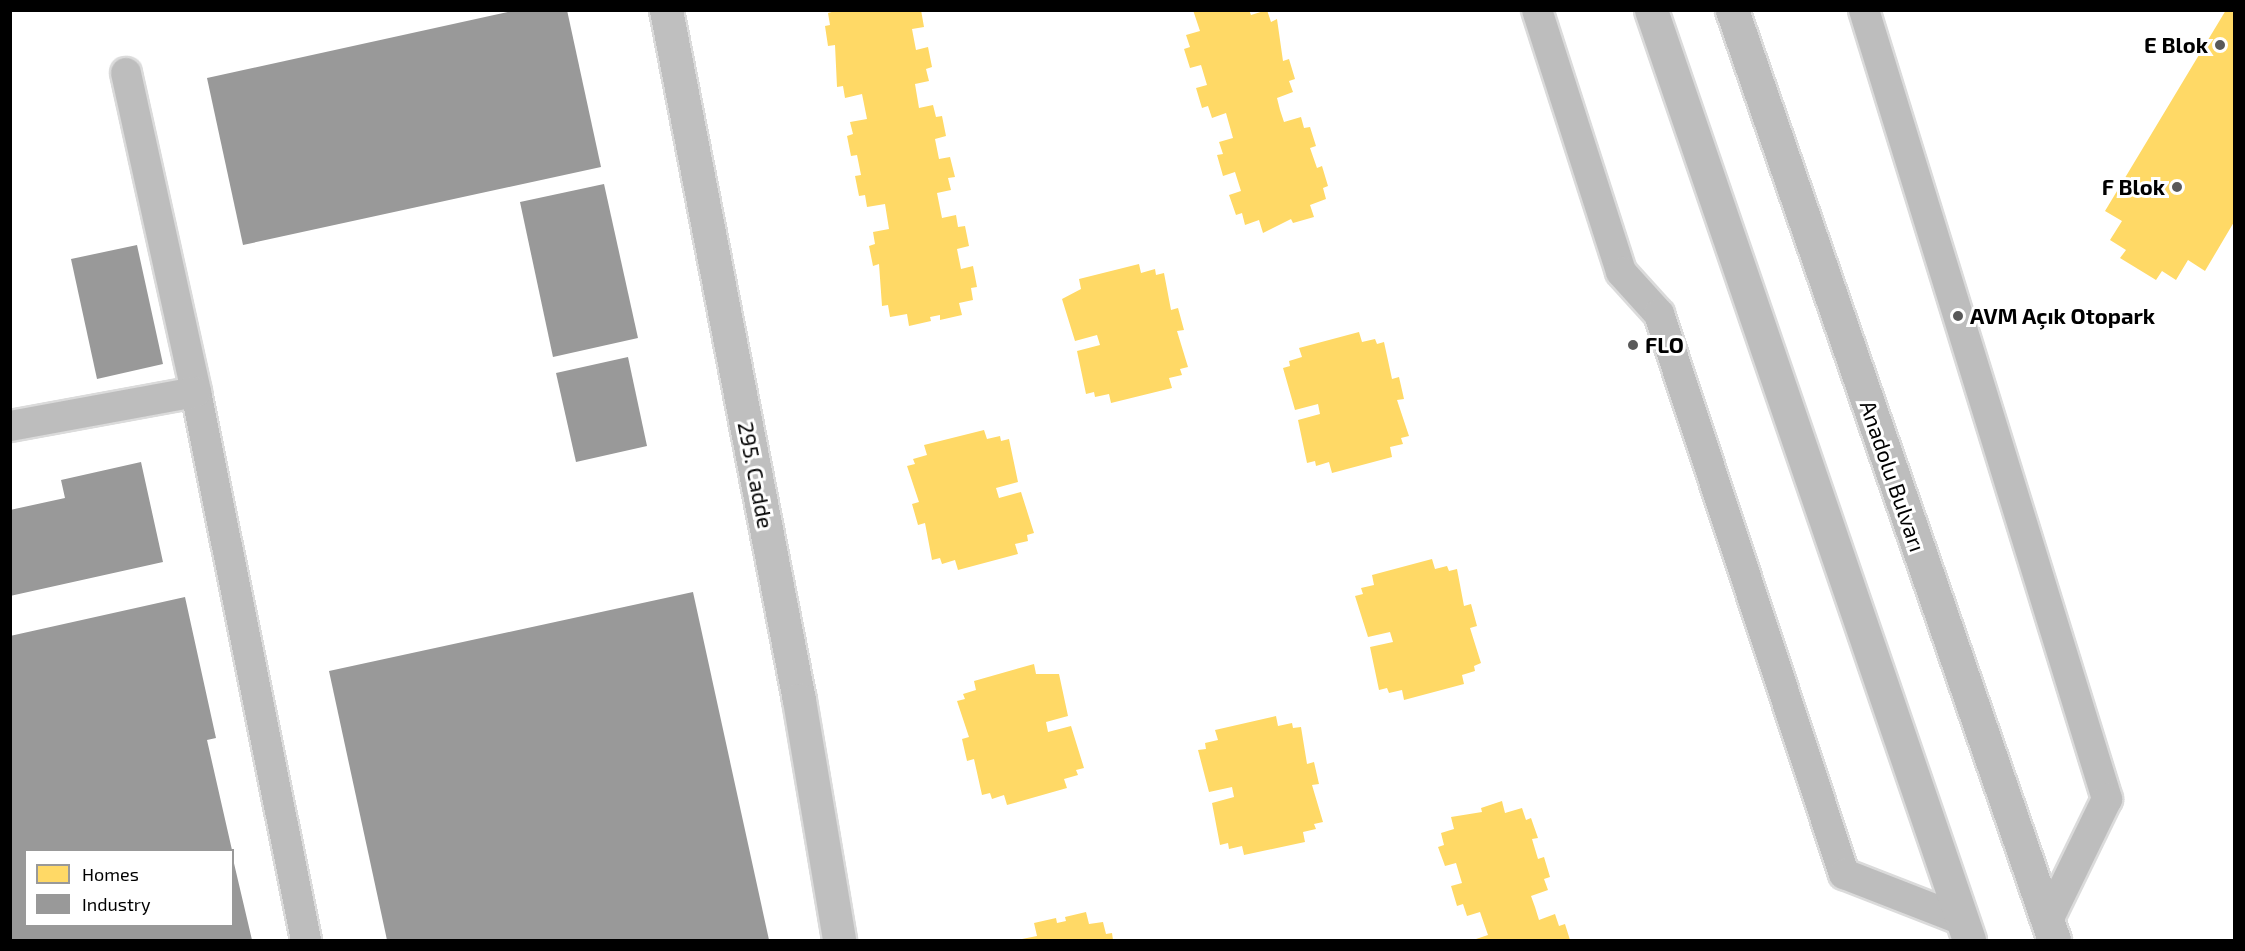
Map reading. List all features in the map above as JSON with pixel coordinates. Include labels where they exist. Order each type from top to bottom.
[{"type":"main road","points":[[1651,10],[1965,930]]},
{"type":"main road","name":"Anadolu Bulvarı","points":[[1732,10],[2050,931]]},
{"type":"street","name":"295. Cadde","points":[[666,10],[799,700],[839,940]]},
{"type":"street","points":[[1537,10],[1621,272],[1659,314],[1844,874],[1965,930]]},
{"type":"street","points":[[1864,10],[2107,799],[2050,931]]},
{"type":"street","points":[[126,73],[196,392],[306,940]]},
{"type":"street","points":[[10,426],[196,392]]},
{"type":"building: Homes","points":[[839,10],[921,10],[924,27],[912,29],[916,50],[928,47],[932,67],[926,69],[929,81],[915,84],[919,108],[933,105],[936,117],[942,116],[946,136],[935,139],[939,159],[950,157],[955,177],[948,178],[951,190],[937,193],[942,218],[956,215],[958,227],[965,226],[969,246],[957,249],[961,269],[973,266],[977,287],[971,288],[973,300],[959,303],[962,315],[940,320],[940,315],[930,317],[931,321],[909,326],[907,314],[890,317],[888,305],[882,306],[879,264],[873,266],[869,246],[875,244],[873,232],[889,229],[885,204],[867,207],[865,195],[859,196],[855,176],[861,175],[857,155],[851,156],[847,136],[853,134],[850,122],[867,119],[862,94],[845,98],[843,86],[837,87],[835,45],[828,46],[825,26],[830,25],[828,13]]},
{"type":"building: Homes","points":[[1193,10],[1249,10],[1251,15],[1267,10],[1271,22],[1277,19],[1283,61],[1289,59],[1295,79],[1289,81],[1293,92],[1277,98],[1280,110],[1284,122],[1301,117],[1304,128],[1310,127],[1316,146],[1310,148],[1317,168],[1322,166],[1328,186],[1323,188],[1326,199],[1310,205],[1314,217],[1293,223],[1291,219],[1263,233],[1259,220],[1245,225],[1242,213],[1236,215],[1229,195],[1241,191],[1235,172],[1223,176],[1217,155],[1223,154],[1219,142],[1233,138],[1226,113],[1212,118],[1208,106],[1202,108],[1196,88],[1207,85],[1201,65],[1190,68],[1184,49],[1190,47],[1186,35],[1200,31]]},
{"type":"building: Homes","name":"F Blok","points":[[2226,10],[2234,10],[2234,222],[2205,271],[2188,260],[2176,280],[2162,271],[2156,280],[2120,258],[2126,250],[2110,240],[2122,221],[2105,211]]},
{"type":"building: Homes","points":[[1139,264],[1141,273],[1155,269],[1156,275],[1164,273],[1171,310],[1178,308],[1184,330],[1177,331],[1188,367],[1180,369],[1182,375],[1169,378],[1172,388],[1111,403],[1109,394],[1095,397],[1094,392],[1086,394],[1077,351],[1100,345],[1097,335],[1075,341],[1062,299],[1081,289],[1079,279]]},
{"type":"building: Homes","points":[[1359,332],[1362,342],[1375,339],[1377,344],[1384,342],[1392,379],[1399,377],[1404,399],[1397,400],[1409,436],[1401,438],[1403,444],[1390,447],[1392,457],[1332,473],[1329,462],[1316,466],[1315,461],[1307,463],[1298,420],[1320,414],[1318,404],[1295,410],[1283,368],[1290,366],[1289,361],[1302,357],[1299,348]]},
{"type":"building: Homes","points":[[984,430],[987,439],[1000,436],[1001,441],[1009,439],[1018,482],[996,488],[999,498],[1021,492],[1034,533],[1027,535],[1028,541],[1015,544],[1018,554],[958,570],[955,560],[942,564],[940,558],[932,560],[925,523],[918,525],[912,504],[919,502],[907,466],[915,464],[913,459],[927,455],[924,445]]},
{"type":"building: Homes","points":[[1432,559],[1435,569],[1447,566],[1449,571],[1457,569],[1464,606],[1471,604],[1477,626],[1470,628],[1481,663],[1474,666],[1475,671],[1462,675],[1464,684],[1404,700],[1402,690],[1389,693],[1387,688],[1379,690],[1370,647],[1393,642],[1390,632],[1368,637],[1355,596],[1363,594],[1361,588],[1374,585],[1372,575]]},
{"type":"building: Homes","points":[[1034,664],[1036,674],[1059,674],[1068,716],[1046,722],[1048,732],[1071,726],[1084,768],[1076,770],[1078,775],[1064,779],[1067,788],[1007,805],[1004,795],[992,799],[990,793],[982,795],[974,759],[967,761],[962,739],[969,737],[957,701],[965,699],[963,694],[976,690],[974,681]]},
{"type":"building: Homes","points":[[1276,716],[1278,726],[1292,723],[1293,728],[1301,727],[1307,764],[1314,762],[1319,784],[1312,785],[1323,822],[1314,824],[1316,829],[1303,832],[1305,842],[1244,855],[1242,846],[1229,849],[1228,843],[1220,845],[1212,803],[1234,797],[1232,787],[1209,792],[1198,750],[1206,749],[1205,743],[1218,740],[1215,730]]},
{"type":"building: Homes","points":[[1502,801],[1505,813],[1522,808],[1526,820],[1531,818],[1538,838],[1532,839],[1538,859],[1544,857],[1550,877],[1544,879],[1548,890],[1531,896],[1539,920],[1555,914],[1559,926],[1565,924],[1570,940],[1473,940],[1488,935],[1480,912],[1467,916],[1463,904],[1457,906],[1451,886],[1462,883],[1456,863],[1445,866],[1438,847],[1444,845],[1441,833],[1454,829],[1451,817],[1482,812],[1481,808]]},
{"type":"building: Homes","points":[[1086,912],[1089,924],[1103,922],[1106,934],[1112,933],[1113,940],[1017,940],[1037,936],[1034,923],[1056,918],[1057,923],[1066,921],[1065,917]]},
{"type":"building: Industry","points":[[517,10],[567,10],[601,167],[243,245],[207,78]]},
{"type":"building: Industry","points":[[604,184],[638,338],[553,357],[520,202]]},
{"type":"building: Industry","points":[[137,245],[163,364],[97,379],[71,259]]},
{"type":"building: Industry","points":[[628,357],[647,446],[576,462],[556,373]]},
{"type":"building: Industry","points":[[141,462],[163,562],[10,596],[10,510],[65,498],[61,480]]},
{"type":"building: Industry","points":[[693,592],[769,940],[387,940],[329,671]]},
{"type":"building: Industry","points":[[185,597],[216,738],[207,740],[232,849],[24,849],[24,927],[234,927],[234,863],[252,940],[10,940],[10,636]]},
{"type":"place","name":"E Blok","points":[[2220,45]]},
{"type":"place","name":"F Blok","points":[[2177,187]]},
{"type":"place","name":"AVM Açık Otopark","points":[[1958,316]]},
{"type":"place","name":"FLO","points":[[1633,345]]}]
